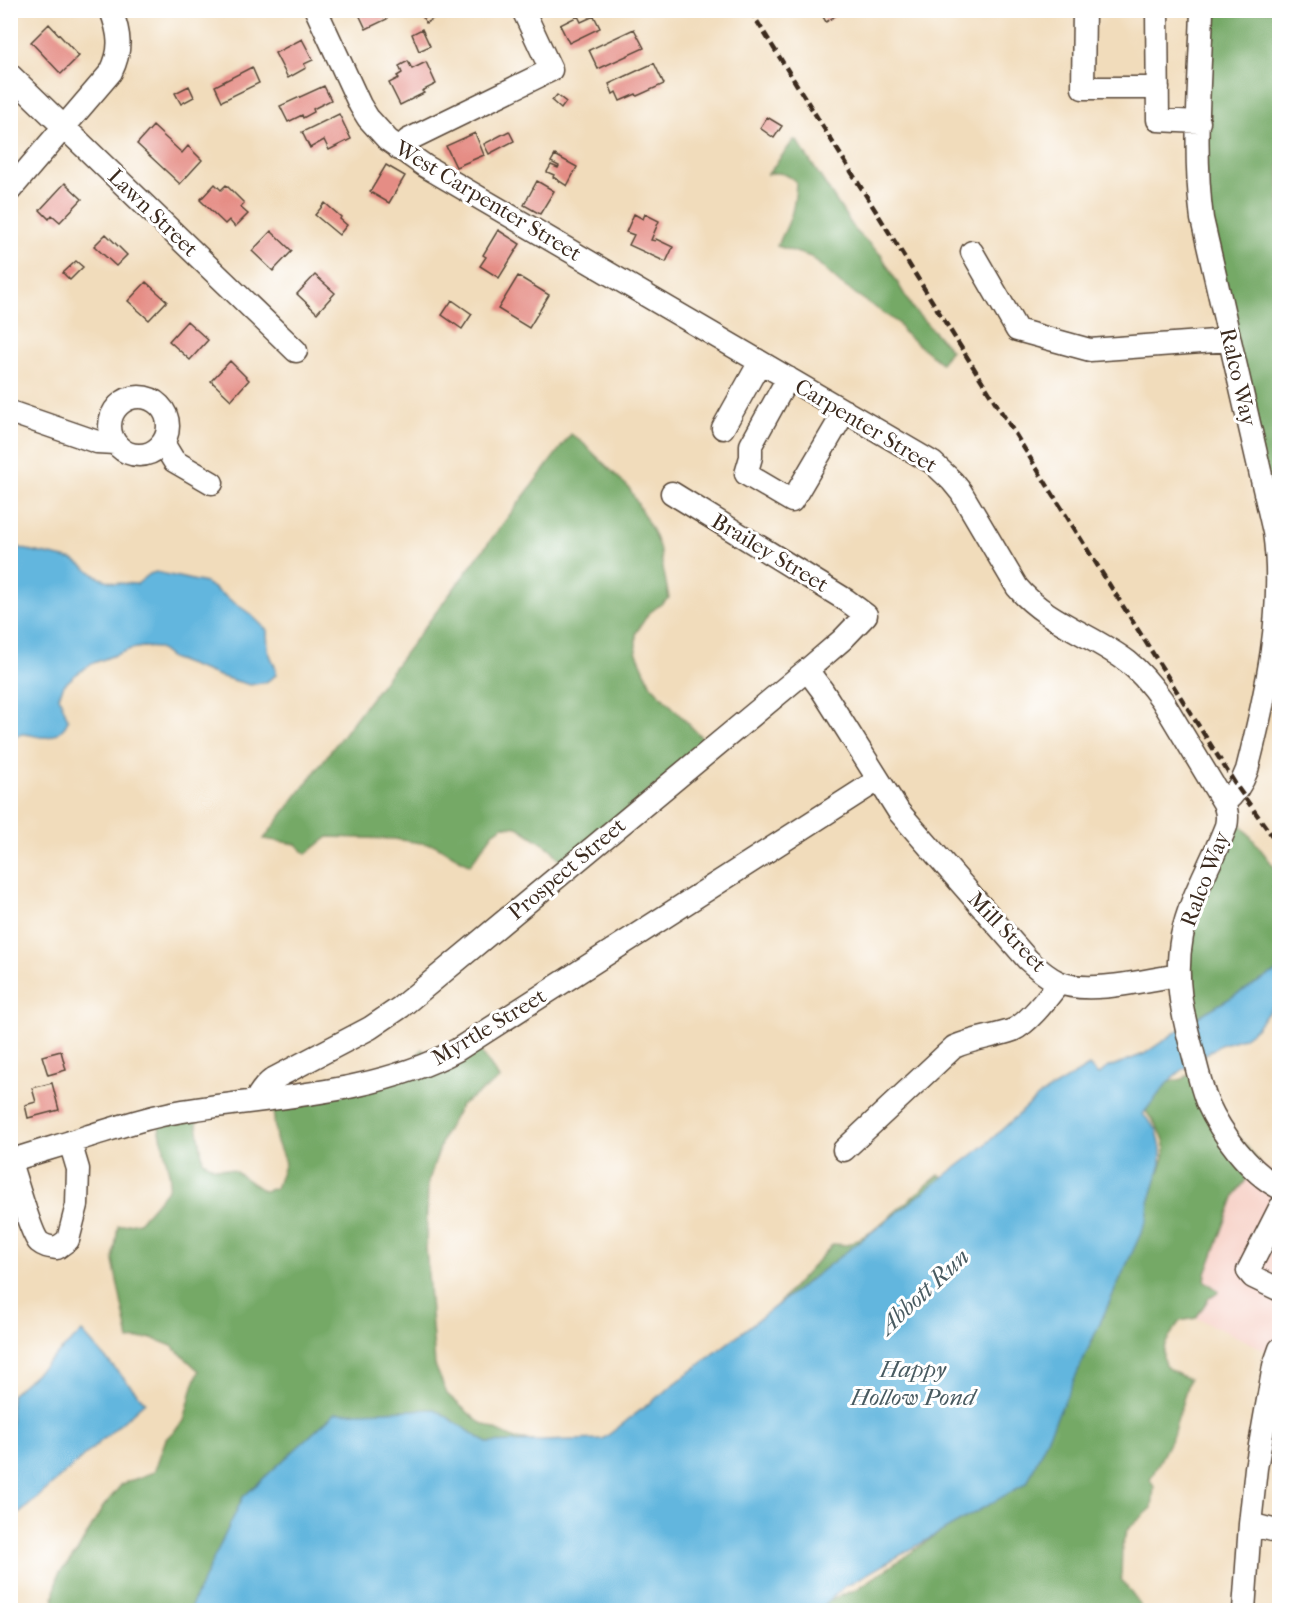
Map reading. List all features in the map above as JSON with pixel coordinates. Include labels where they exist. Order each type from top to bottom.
[{"type":"street","points":[[10,190],[103,83],[116,61],[119,47],[118,33],[111,10]]},
{"type":"street","name":"West Carpenter Street","points":[[316,10],[360,105],[378,129],[399,149],[686,319]]},
{"type":"street","points":[[399,149],[408,140],[551,70],[523,10]]},
{"type":"street","points":[[1084,10],[1083,88],[1158,88]]},
{"type":"street","points":[[1157,10],[1158,120],[1199,122]]},
{"type":"street","name":"Ralco Way","points":[[1178,975],[1187,918],[1223,834],[1228,818],[1224,804],[1233,796],[1243,780],[1262,711],[1276,612],[1278,572],[1274,531],[1202,219],[1198,165],[1202,10]]},
{"type":"street","name":"Lawn Street","points":[[10,75],[296,351]]},
{"type":"street","points":[[972,252],[1017,330],[1090,350],[1229,340]]},
{"type":"street","name":"Carpenter Street","points":[[686,319],[933,463],[961,492],[1017,587],[1034,605],[1119,656],[1141,673],[1162,700],[1224,804]]},
{"type":"street","points":[[723,428],[760,362]]},
{"type":"street","points":[[788,378],[751,446],[751,457],[746,474],[792,501],[845,411]]},
{"type":"street","points":[[142,396],[159,404],[165,411],[169,429],[163,443],[152,453],[142,455],[123,450],[115,443],[111,434],[112,414],[117,406],[124,400],[142,396]]},
{"type":"street","points":[[10,412],[97,442],[115,443]]},
{"type":"street","points":[[163,443],[174,461],[212,483]]},
{"type":"street","name":"Brailey Street","points":[[672,494],[846,600],[866,615]]},
{"type":"street","name":"Prospect Street","points":[[256,1100],[266,1084],[275,1078],[370,1028],[400,1007],[807,670],[842,640],[866,615]]},
{"type":"street","name":"Mill Street","points":[[807,670],[908,823],[1028,960],[1041,971],[1059,983],[1082,988],[1178,975]]},
{"type":"street","name":"Myrtle Street","points":[[10,1161],[157,1117],[256,1100],[336,1090],[390,1078],[436,1061],[457,1050],[878,780]]},
{"type":"street","points":[[1178,975],[1183,1016],[1207,1101],[1239,1153],[1257,1172],[1280,1188]]},
{"type":"street","points":[[844,1150],[954,1047],[968,1040],[1015,1029],[1033,1015],[1059,983]]},
{"type":"street","points":[[10,1161],[28,1218],[38,1241],[46,1247],[57,1248],[68,1240],[77,1205],[78,1169],[60,1146]]},
{"type":"street","points":[[1280,1208],[1248,1271],[1253,1277],[1280,1290]]},
{"type":"street","points":[[1244,1611],[1256,1468],[1274,1366],[1280,1349]]},
{"type":"street","points":[[1250,1524],[1280,1532]]},
{"type":"shaded area","points":[[1259,1162],[1279,1176],[1279,1342],[1274,1354],[1196,1318],[1209,1298],[1218,1291],[1205,1281],[1206,1274],[1235,1195]]},
{"type":"green space","points":[[1193,11],[1279,11],[1279,547],[1212,258]]},
{"type":"green space","points":[[794,140],[797,141],[855,230],[881,255],[913,309],[951,350],[941,363],[904,333],[898,323],[841,284],[811,257],[777,246],[791,216],[796,182],[783,174],[768,174]]},
{"type":"green space","points":[[571,434],[629,488],[653,532],[659,547],[669,598],[648,614],[636,633],[636,651],[651,685],[707,743],[563,863],[550,848],[518,827],[503,826],[493,833],[470,865],[435,845],[394,839],[328,837],[306,854],[296,844],[264,839]]},
{"type":"green space","points":[[1232,809],[1279,873],[1279,976],[1195,1025],[1181,973]]},
{"type":"green space","points":[[471,1038],[500,1079],[461,1105],[444,1135],[428,1183],[426,1247],[435,1365],[447,1394],[479,1422],[515,1439],[592,1448],[767,1316],[833,1244],[848,1245],[871,1232],[939,1175],[948,1179],[686,1417],[216,1610],[52,1610],[58,1575],[77,1552],[103,1507],[122,1484],[154,1472],[166,1439],[184,1421],[199,1371],[172,1346],[152,1338],[129,1340],[113,1261],[118,1226],[139,1222],[168,1189],[170,1177],[157,1117],[195,1111],[203,1161],[213,1167],[233,1170],[264,1191],[276,1188],[285,1163],[276,1139],[272,1099],[412,1063],[422,1049],[431,1057]]},
{"type":"green space","points":[[1199,1066],[1221,1115],[1259,1162],[1235,1195],[1206,1274],[1205,1281],[1219,1291],[1209,1298],[1196,1318],[1180,1321],[1169,1337],[1164,1350],[1164,1362],[1168,1368],[1189,1379],[1173,1435],[1150,1480],[1154,1487],[1152,1508],[1127,1530],[1122,1546],[1121,1579],[1140,1605],[1141,1610],[814,1610],[828,1601],[857,1589],[994,1493],[1075,1359],[1093,1340],[1090,1329],[1161,1167],[1165,1148],[1162,1134],[1143,1107],[1164,1083],[1183,1079]]},
{"type":"water","points":[[11,543],[23,549],[74,560],[100,578],[115,583],[137,584],[156,572],[206,583],[249,613],[267,630],[268,650],[276,669],[276,675],[266,682],[250,685],[171,658],[158,648],[131,649],[91,664],[64,685],[59,696],[68,719],[60,731],[44,737],[20,735],[15,737],[11,743]]},
{"type":"water","name":"Happy Hollow Pond","points":[[1279,970],[1279,999],[1255,1029],[1243,1038],[1220,1045],[1181,1071],[1168,1082],[1143,1114],[1157,1130],[1161,1148],[1161,1164],[1149,1203],[1147,1220],[1027,1483],[844,1587],[818,1610],[189,1610],[243,1497],[335,1413],[435,1409],[487,1443],[603,1439],[985,1145],[1039,1096],[1089,1066],[1098,1075],[1107,1068],[1144,1054],[1204,1013]]},
{"type":"water","points":[[82,1332],[145,1402],[11,1521],[11,1395]]},
{"type":"building","points":[[357,10],[383,10],[387,19],[366,29]]},
{"type":"building","points":[[424,10],[436,10],[439,15],[426,23],[420,13]]},
{"type":"building","points":[[819,10],[844,10],[826,22]]},
{"type":"building","points":[[578,16],[581,22],[594,16],[600,28],[569,43],[560,25]]},
{"type":"building","points":[[49,24],[79,56],[61,74],[31,42]]},
{"type":"building","points":[[422,29],[430,46],[419,51],[412,34]]},
{"type":"building","points":[[634,29],[644,48],[598,69],[589,50]]},
{"type":"building","points":[[302,39],[313,60],[304,64],[306,68],[288,78],[275,53]]},
{"type":"building","points":[[408,61],[412,69],[426,62],[436,84],[400,105],[389,83],[399,78],[397,76],[402,73],[399,66]]},
{"type":"building","points":[[654,63],[664,84],[620,101],[616,92],[613,94],[609,84]]},
{"type":"building","points":[[252,67],[259,83],[222,101],[215,86]]},
{"type":"building","points":[[189,86],[194,97],[181,104],[175,93]]},
{"type":"building","points":[[324,86],[331,100],[313,109],[314,112],[303,118],[302,115],[288,122],[280,106]]},
{"type":"building","points":[[557,95],[566,102],[561,109],[552,101]]},
{"type":"building","points":[[339,114],[351,139],[329,150],[324,140],[310,148],[302,132]]},
{"type":"building","points":[[767,117],[782,126],[774,138],[760,128]]},
{"type":"building","points":[[153,126],[182,153],[188,146],[202,160],[180,184],[137,144]]},
{"type":"building","points":[[509,131],[514,141],[489,154],[484,144]]},
{"type":"building","points":[[475,133],[484,155],[456,167],[446,146]]},
{"type":"building","points":[[555,155],[577,167],[567,186],[547,172],[551,165],[558,168],[559,166],[551,162]]},
{"type":"building","points":[[386,165],[405,176],[389,203],[370,192]]},
{"type":"building","points":[[537,181],[554,191],[540,214],[524,205]]},
{"type":"building","points":[[65,183],[82,199],[60,222],[52,215],[49,219],[40,210]]},
{"type":"building","points":[[215,184],[221,190],[226,185],[244,203],[240,207],[248,214],[235,227],[229,220],[225,224],[200,200]]},
{"type":"building","points":[[325,203],[347,225],[339,235],[315,215]]},
{"type":"building","points":[[634,214],[643,219],[645,214],[659,221],[651,240],[656,239],[673,247],[666,262],[629,245],[634,235],[626,232]]},
{"type":"building","points":[[498,230],[520,244],[499,278],[480,266],[486,257],[483,255]]},
{"type":"building","points":[[271,231],[292,251],[273,271],[252,251]]},
{"type":"building","points":[[106,234],[127,255],[116,266],[94,246]]},
{"type":"building","points":[[76,261],[83,267],[70,280],[63,273]]},
{"type":"building","points":[[315,275],[335,293],[317,313],[297,294]]},
{"type":"building","points":[[518,276],[549,295],[529,328],[498,309]]},
{"type":"building","points":[[146,282],[167,301],[149,320],[128,301]]},
{"type":"building","points":[[452,300],[472,314],[462,329],[442,315]]},
{"type":"building","points":[[187,321],[208,340],[190,360],[169,341]]},
{"type":"building","points":[[230,361],[249,380],[231,400],[211,381]]},
{"type":"building","points":[[61,1051],[66,1070],[48,1075],[42,1056]]},
{"type":"building","points":[[52,1083],[59,1110],[28,1118],[25,1105],[36,1102],[32,1088]]},
{"type":"railway","points":[[750,10],[1238,788],[1280,847]]},
{"type":"water label","name":"Abbott Run","points":[[924,1291]]}]
